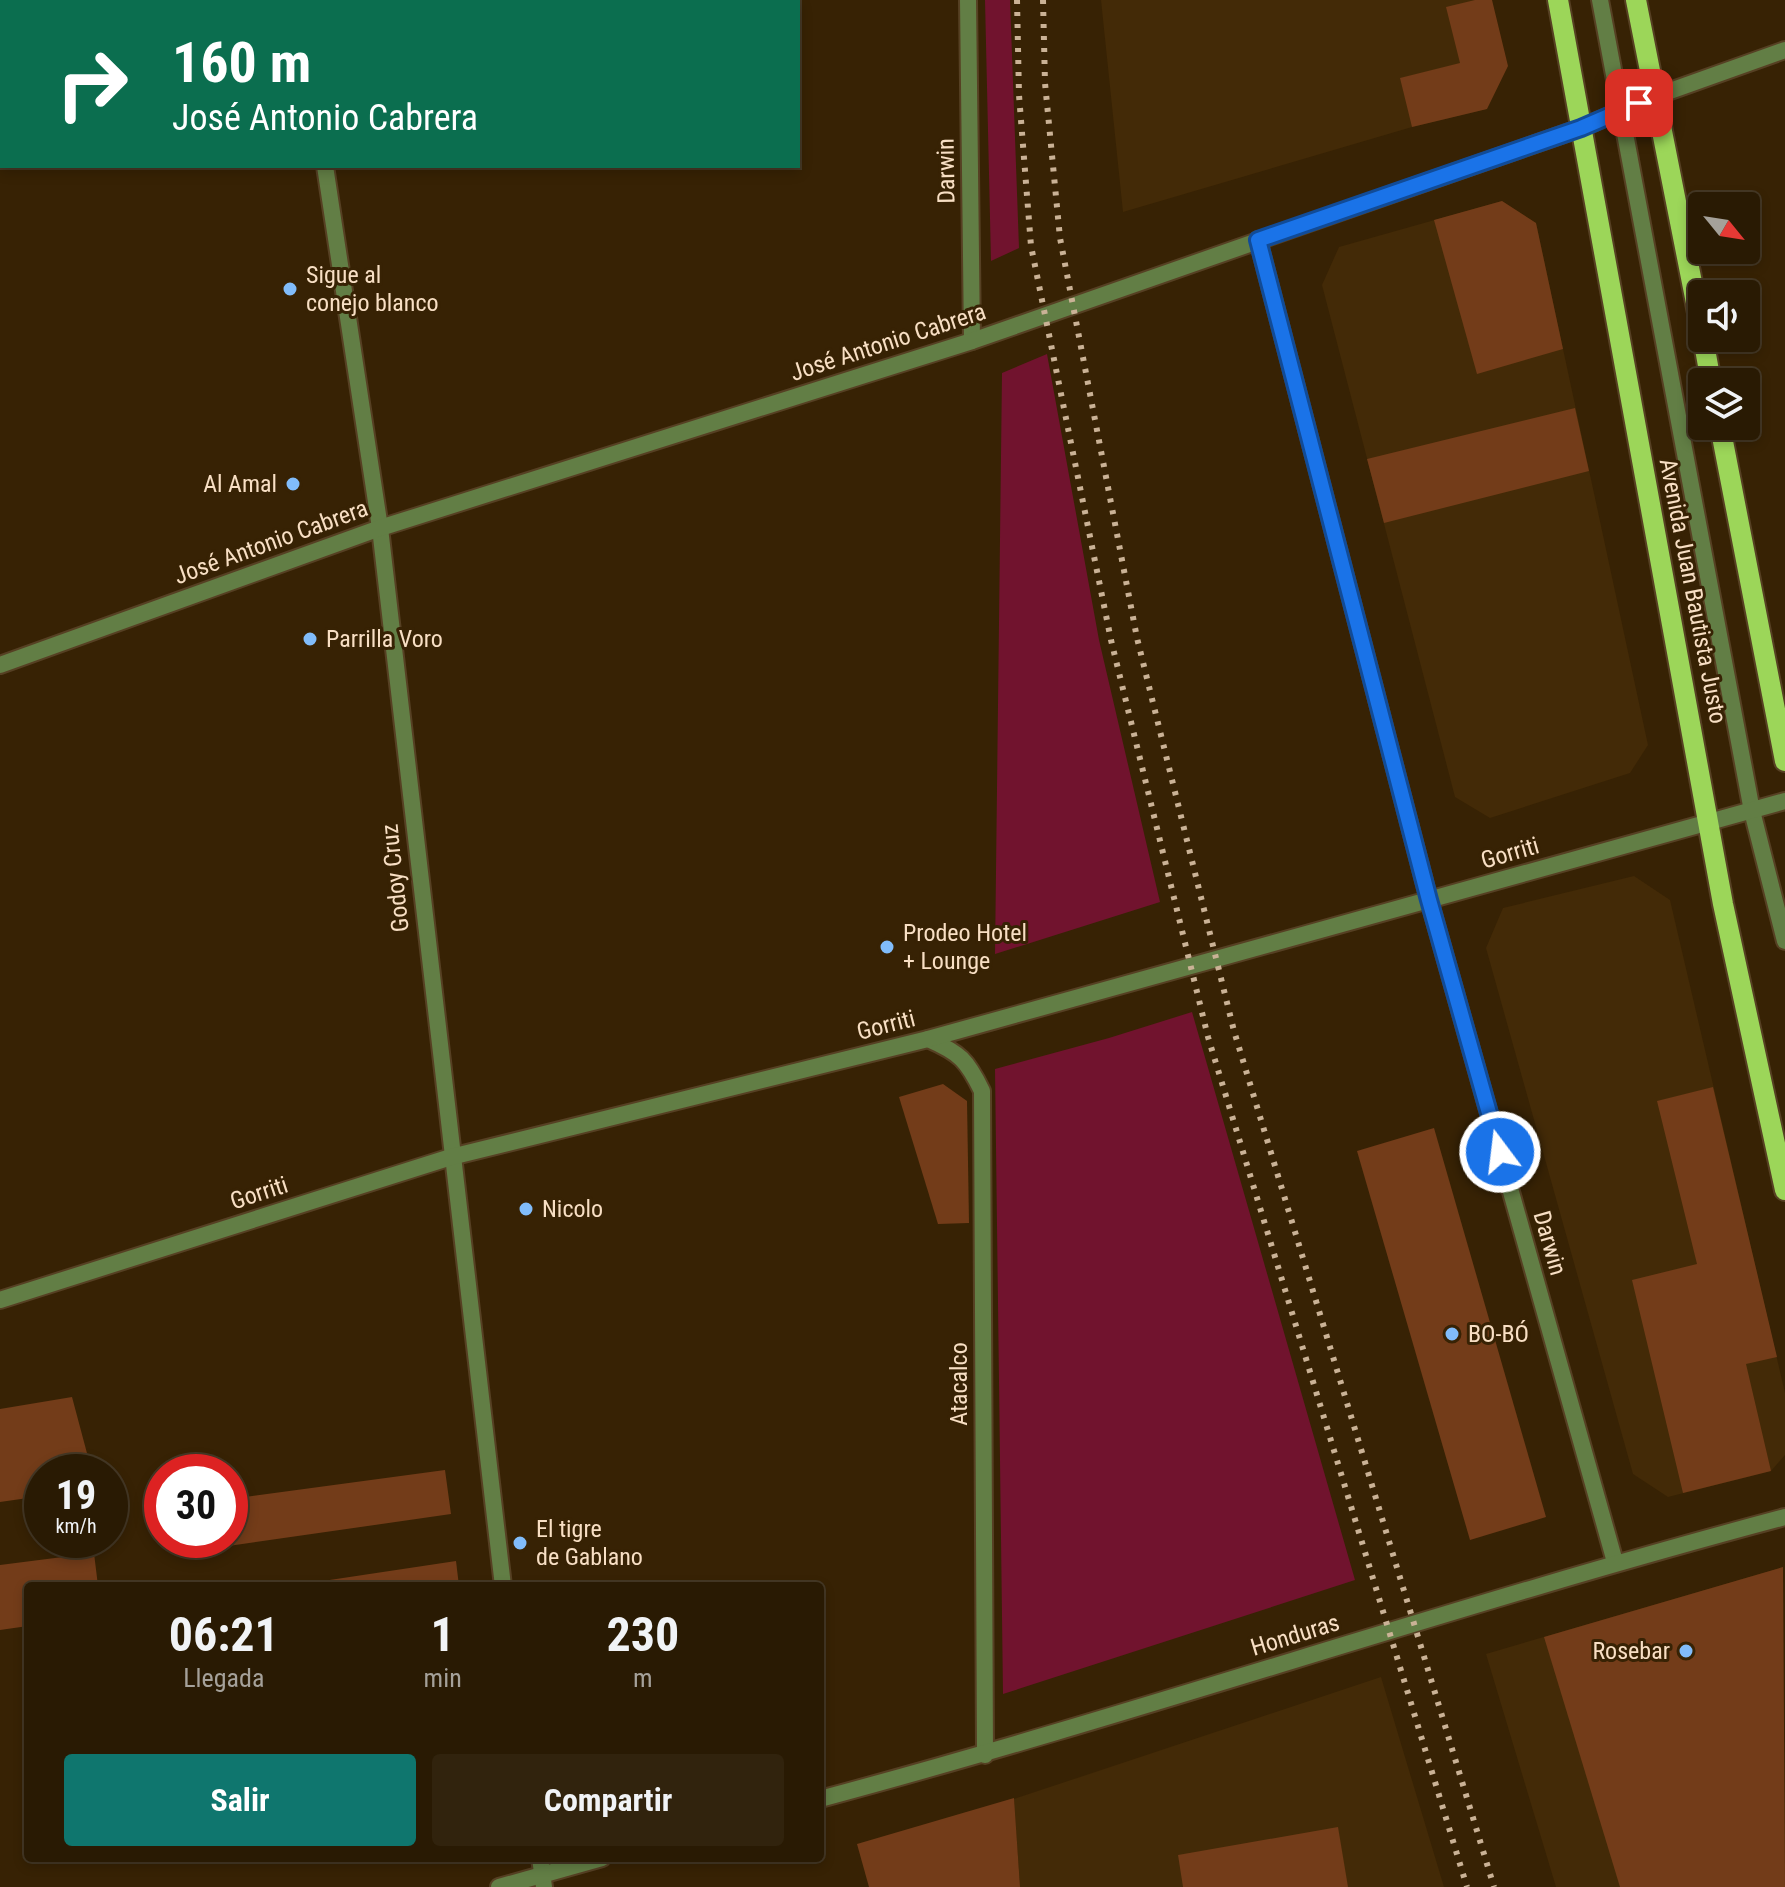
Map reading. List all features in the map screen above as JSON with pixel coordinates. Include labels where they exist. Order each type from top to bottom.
[{"type":"main road","name":"Avenida Juan Bautista Justo","points":[[1558,0],[1723,904],[1785,1190]]},
{"type":"main road","points":[[1636,0],[1691,280]]},
{"type":"main road","points":[[1723,440],[1785,761]]},
{"type":"street","name":"Darwin","points":[[968,0],[972,341]]},
{"type":"street","points":[[1600,0],[1752,811],[1785,941]]},
{"type":"street","name":"José Antonio Cabrera","points":[[0,665],[380,528],[972,341],[1581,128],[1656,96],[1785,50]]},
{"type":"street","name":"Godoy Cruz","points":[[325,168],[380,528],[503,1582]]},
{"type":"street","name":"Darwin","points":[[1258,240],[1429,900],[1615,1562]]},
{"type":"street","name":"Gorriti","points":[[0,1300],[451,1157],[928,1039],[1785,801]]},
{"type":"street","name":"Atacalco","points":[[928,1039],[955,1051],[972,1071],[982,1091],[985,1755]]},
{"type":"street","name":"Honduras","points":[[824,1798],[985,1755],[1615,1562],[1785,1517]]},
{"type":"street","points":[[499,1887],[586,1862]]},
{"type":"shaded area","points":[[985,0],[1010,0],[1019,248],[991,261]]},
{"type":"shaded area","points":[[1101,0],[1492,0],[1487,109],[1412,127],[1123,212]]},
{"type":"shaded area","points":[[1502,201],[1536,223],[1648,745],[1630,773],[1490,818],[1455,797],[1322,285],[1339,247]]},
{"type":"shaded area","points":[[1047,354],[1099,640],[1160,902],[995,954],[1002,373]]},
{"type":"shaded area","points":[[1634,876],[1670,900],[1785,1393],[1785,1455],[1771,1471],[1668,1497],[1633,1474],[1486,948],[1503,908]]},
{"type":"shaded area","points":[[1192,1012],[1355,1580],[1003,1694],[995,1069]]},
{"type":"shaded area","points":[[1783,1567],[1785,1887],[1556,1887],[1486,1654]]},
{"type":"shaded area","points":[[1381,1677],[1444,1887],[1020,1887],[1014,1799]]},
{"type":"building","points":[[1475,0],[1492,0],[1508,66],[1487,109],[1412,127],[1400,78],[1460,63],[1446,7]]},
{"type":"building","points":[[1502,201],[1536,223],[1563,349],[1477,374],[1434,220]]},
{"type":"building","points":[[1575,408],[1589,471],[1384,523],[1367,459]]},
{"type":"building","points":[[943,1084],[967,1101],[969,1223],[938,1224],[899,1097]]},
{"type":"building","points":[[1713,1087],[1777,1357],[1746,1364],[1771,1471],[1683,1493],[1632,1280],[1697,1264],[1657,1101]]},
{"type":"building","name":"BO-BÓ","points":[[1434,1128],[1546,1517],[1470,1540],[1357,1151]]},
{"type":"building","points":[[72,1397],[87,1454],[24,1454],[24,1499],[0,1502],[0,1409]]},
{"type":"building","points":[[445,1470],[451,1514],[248,1543],[248,1497]]},
{"type":"building","points":[[55,1558],[95,1558],[98,1582],[24,1582],[24,1627],[0,1630],[0,1565]]},
{"type":"building","points":[[456,1561],[459,1582],[316,1582]]},
{"type":"building","points":[[1783,1567],[1785,1887],[1620,1887],[1544,1637]]},
{"type":"building","points":[[1014,1798],[1020,1887],[869,1887],[857,1844]]},
{"type":"building","points":[[1338,1827],[1348,1887],[1183,1887],[1178,1855]]},
{"type":"railway","points":[[1017,0],[1019,95],[1031,246],[1111,640],[1208,1037],[1467,1887]]},
{"type":"railway","points":[[1043,0],[1045,83],[1060,238],[1137,638],[1234,1031],[1494,1887]]},
{"type":"place","name":"Sigue al conejo blanco","points":[[290,289]]},
{"type":"place","name":"Al Amal","points":[[293,484]]},
{"type":"place","name":"Parrilla Voro","points":[[310,639]]},
{"type":"place","name":"Prodeo Hotel + Lounge","points":[[887,947]]},
{"type":"place","name":"Nicolo","points":[[526,1209]]},
{"type":"place","name":"BO-BÓ","points":[[1452,1334]]},
{"type":"place","name":"El tigre de Gablano","points":[[520,1543]]},
{"type":"place","name":"Rosebar","points":[[1686,1651]]},
{"type":"route","points":[[1500,1152],[1429,900],[1258,240],[1581,128],[1639,103]]}]
